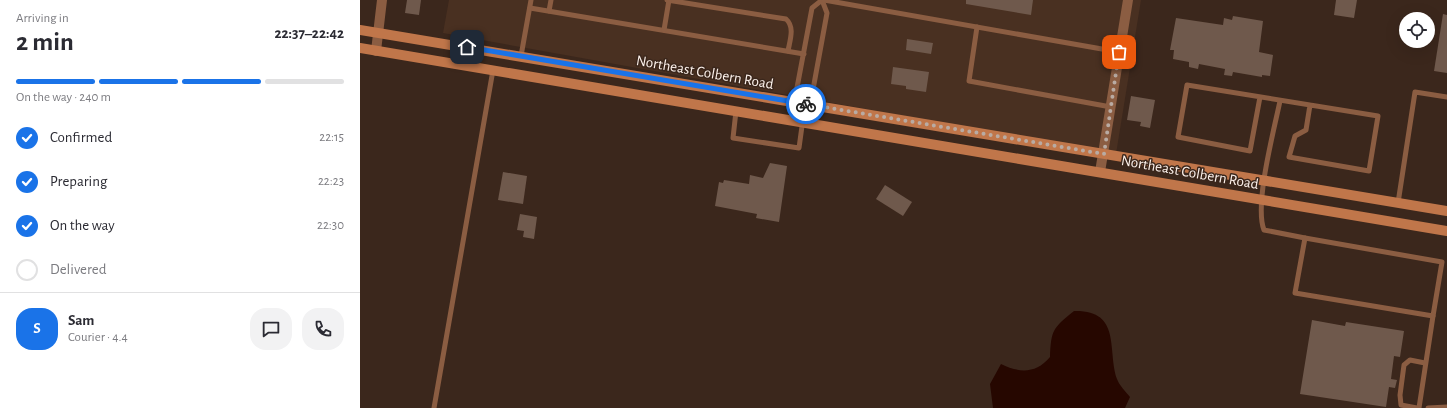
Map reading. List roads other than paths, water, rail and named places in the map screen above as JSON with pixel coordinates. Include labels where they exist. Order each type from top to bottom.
[{"type":"main road","name":"Northeast Colbern Road","points":[[360,30],[1447,211]]},
{"type":"main road","name":"Northeast Colbern Road","points":[[360,48],[1447,231]]},
{"type":"street","points":[[376,50],[382,0]]},
{"type":"street","points":[[1100,172],[1128,0]]},
{"type":"lane","points":[[521,56],[531,0]]},
{"type":"lane","points":[[549,11],[551,0]]},
{"type":"lane","points":[[664,30],[668,0],[786,19],[791,23],[792,28],[788,51]]},
{"type":"lane","points":[[736,111],[733,138],[799,148],[805,104],[812,95],[827,13],[822,0]]},
{"type":"lane","points":[[805,104],[796,93],[812,8],[822,0],[1119,52]]},
{"type":"lane","points":[[530,8],[804,54]]},
{"type":"lane","points":[[977,27],[969,81],[1111,107]]},
{"type":"lane","points":[[434,408],[493,70]]},
{"type":"lane","points":[[1260,97],[1250,151],[1178,137],[1187,85],[1378,116],[1369,171],[1289,157],[1295,136],[1306,130],[1310,105]]},
{"type":"lane","points":[[1398,203],[1415,92],[1447,97]]},
{"type":"lane","points":[[1280,101],[1261,200],[1261,223],[1264,230],[1442,262],[1418,408],[1401,405],[1400,395],[1404,365],[1410,360],[1425,363]]},
{"type":"lane","points":[[1305,238],[1295,293],[1433,316]]},
{"type":"lane","points":[[1428,408],[1447,407]]}]
